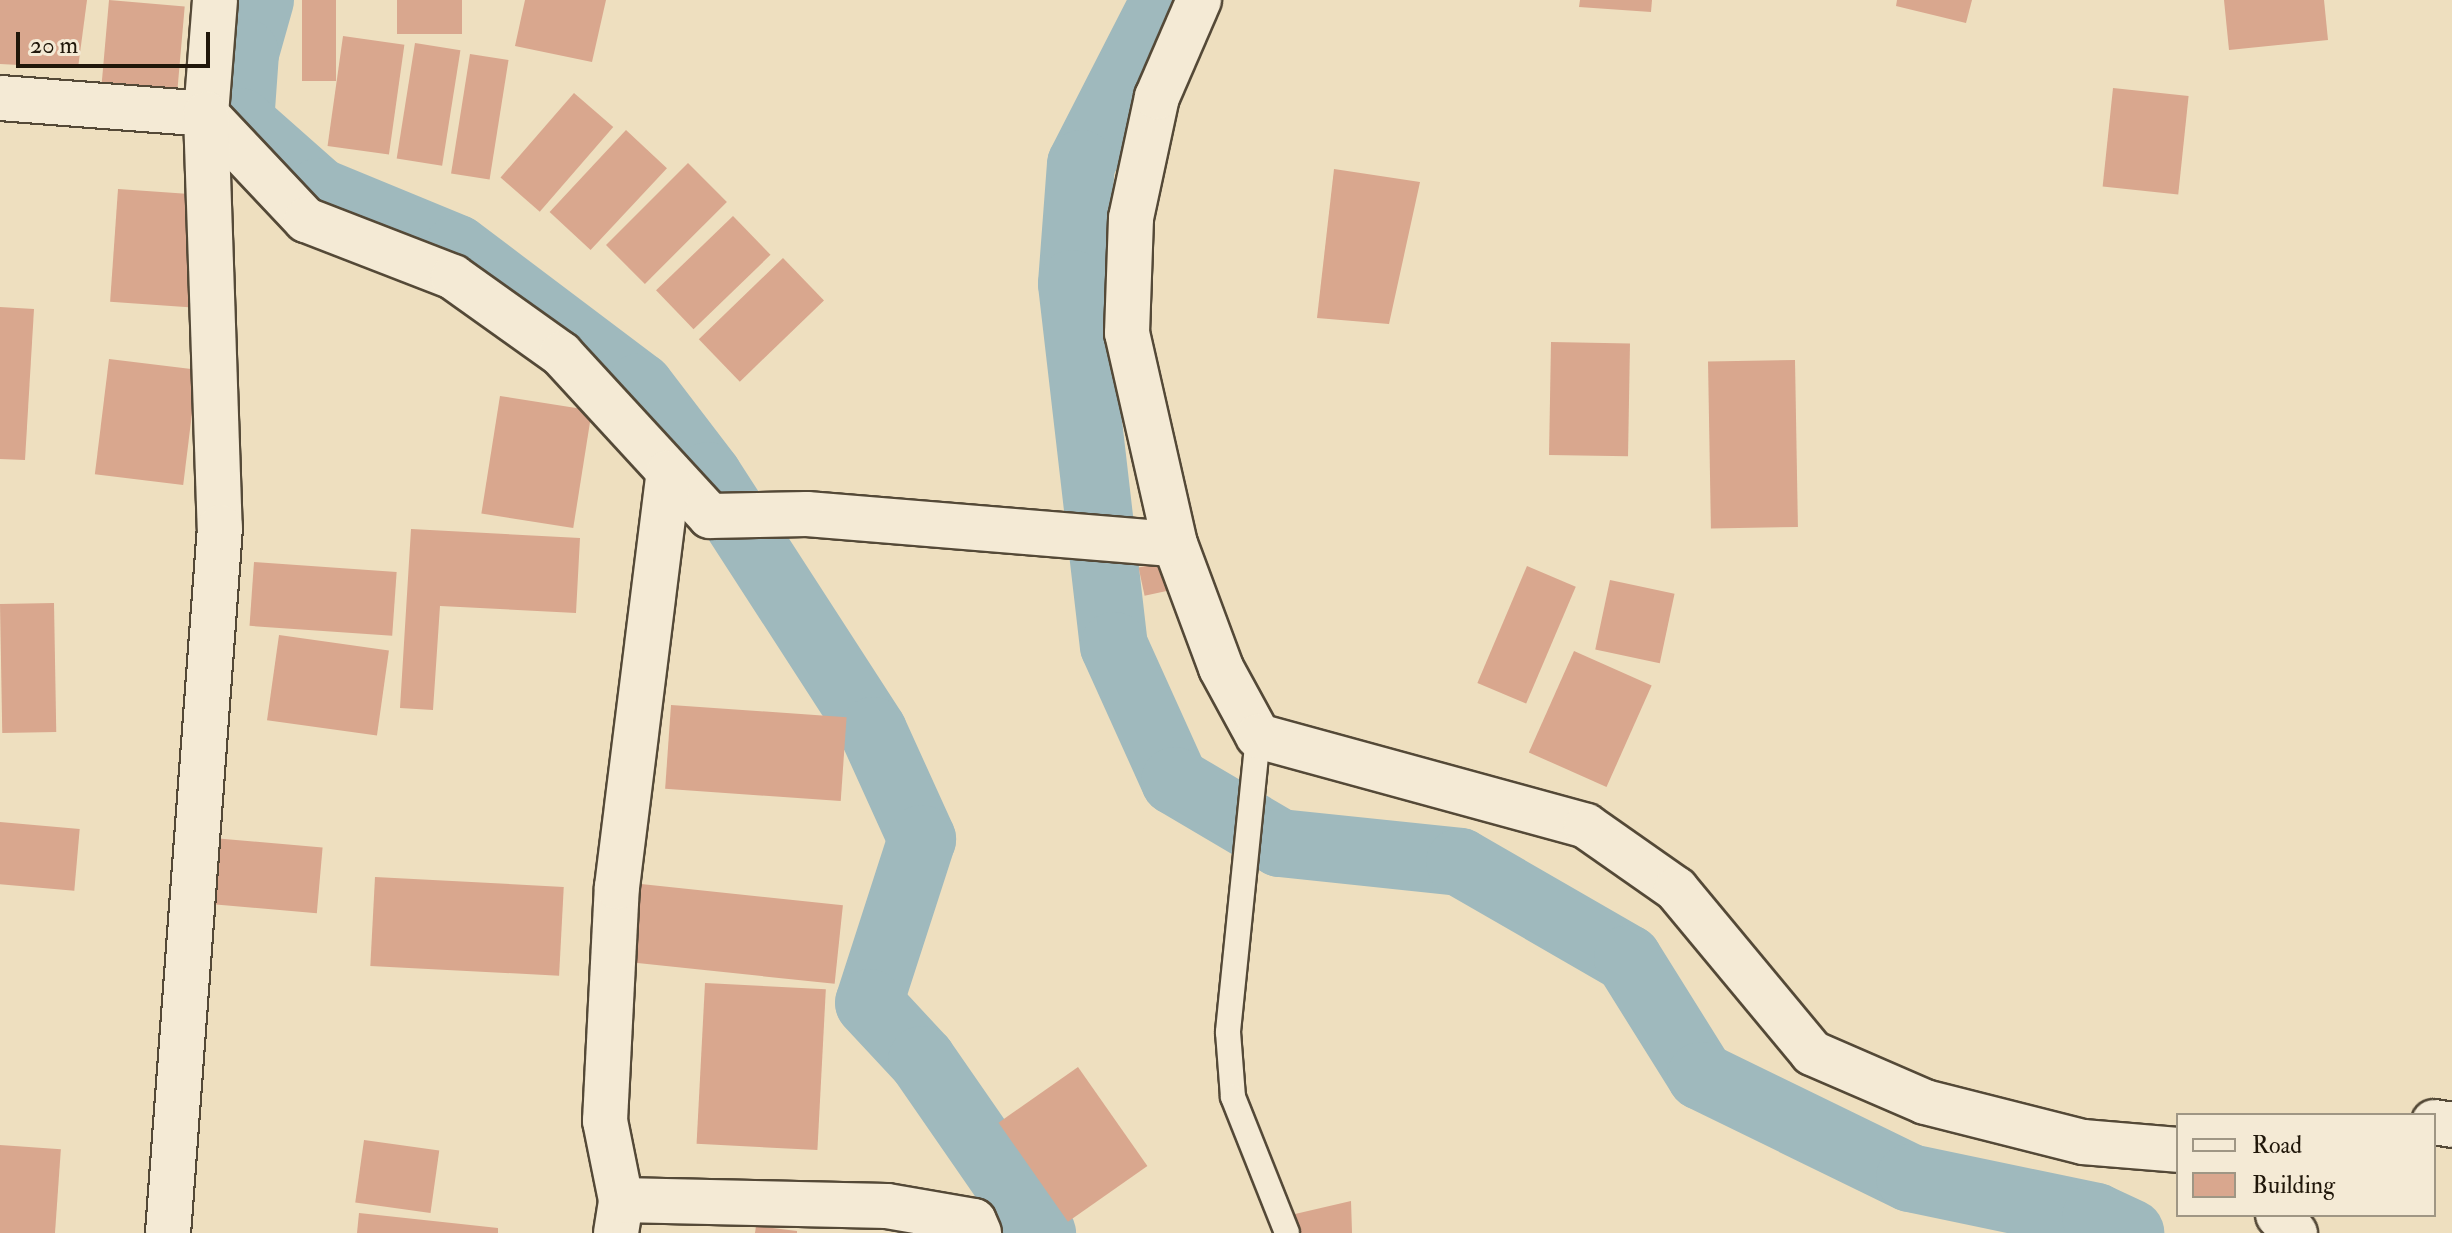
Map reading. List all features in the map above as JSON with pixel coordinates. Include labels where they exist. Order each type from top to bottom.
[{"type":"street","points":[[168,1233],[220,527],[206,114],[215,0]]},
{"type":"street","points":[[1199,0],[1157,97],[1131,218],[1127,333],[1160,544],[1258,736],[1586,826],[1676,889],[1812,1053],[1925,1102],[2083,1142],[2176,1150]]},
{"type":"street","points":[[0,98],[206,114],[306,220],[453,277],[561,354],[710,516],[807,514],[1160,544]]},
{"type":"street","points":[[669,472],[617,887],[605,1121],[619,1216],[887,1206],[974,1221],[979,1233]]},
{"type":"street","points":[[2280,1217],[2295,1233]]},
{"type":"lane","points":[[1258,736],[1228,1032],[1233,1097],[1287,1233]]},
{"type":"building","points":[[0,0],[87,0],[78,68],[0,64]]},
{"type":"building","points":[[109,0],[185,7],[177,95],[101,89]]},
{"type":"building","points":[[302,0],[336,0],[336,81],[302,81]]},
{"type":"building","points":[[397,0],[462,0],[462,34],[397,34]]},
{"type":"building","points":[[525,0],[606,0],[592,62],[515,46]]},
{"type":"building","points":[[1580,0],[1652,0],[1651,12],[1579,7]]},
{"type":"building","points":[[1897,0],[1972,0],[1966,23],[1896,6]]},
{"type":"building","points":[[2224,0],[2324,0],[2328,40],[2229,50]]},
{"type":"building","points":[[343,36],[404,45],[389,155],[328,146]]},
{"type":"building","points":[[415,43],[460,50],[442,166],[397,159]]},
{"type":"building","points":[[470,54],[509,60],[490,180],[451,174]]},
{"type":"building","points":[[2113,88],[2189,96],[2178,194],[2103,186]]},
{"type":"building","points":[[574,93],[613,127],[540,212],[501,178]]},
{"type":"building","points":[[626,130],[667,168],[591,250],[550,212]]},
{"type":"building","points":[[688,163],[727,202],[645,284],[606,245]]},
{"type":"building","points":[[1334,169],[1420,182],[1389,324],[1317,318]]},
{"type":"building","points":[[118,189],[204,195],[196,308],[110,302]]},
{"type":"building","points":[[733,216],[771,255],[694,329],[656,290]]},
{"type":"building","points":[[783,258],[824,300],[740,382],[699,339]]},
{"type":"building","points":[[0,307],[34,309],[25,460],[0,459]]},
{"type":"building","points":[[1551,342],[1630,343],[1628,456],[1549,455]]},
{"type":"building","points":[[109,359],[197,370],[183,485],[95,474]]},
{"type":"building","points":[[1795,360],[1798,527],[1711,528],[1708,362]]},
{"type":"building","points":[[500,396],[592,411],[573,528],[481,514]]},
{"type":"building","points":[[411,529],[580,538],[576,613],[440,606],[433,710],[400,708]]},
{"type":"building","points":[[254,562],[397,572],[392,636],[250,626]]},
{"type":"building","points":[[1164,562],[1170,590],[1145,596],[1139,567]]},
{"type":"building","points":[[1527,566],[1576,587],[1526,704],[1477,683]]},
{"type":"building","points":[[1610,580],[1675,594],[1660,663],[1595,649]]},
{"type":"building","points":[[54,603],[56,732],[2,733],[0,604]]},
{"type":"building","points":[[279,635],[389,650],[377,736],[267,720]]},
{"type":"building","points":[[1574,651],[1652,686],[1607,787],[1529,752]]},
{"type":"building","points":[[671,705],[847,717],[841,801],[665,789]]},
{"type":"building","points":[[0,822],[80,829],[74,891],[0,884]]},
{"type":"building","points":[[213,838],[323,848],[317,913],[207,904]]},
{"type":"building","points":[[375,877],[564,887],[559,976],[370,966]]},
{"type":"building","points":[[641,884],[843,905],[835,984],[633,963]]},
{"type":"building","points":[[705,983],[826,989],[817,1150],[697,1144]]},
{"type":"building","points":[[1078,1067],[1147,1166],[1068,1222],[999,1123]]},
{"type":"building","points":[[364,1140],[439,1151],[430,1213],[355,1202]]},
{"type":"building","points":[[0,1145],[61,1149],[55,1233],[0,1233]]},
{"type":"building","points":[[1351,1201],[1352,1233],[1296,1233],[1295,1214]]},
{"type":"building","points":[[359,1213],[498,1228],[498,1233],[357,1233]]},
{"type":"building","points":[[756,1226],[797,1231],[797,1233],[755,1233]]},
{"type":"waterway","points":[[260,0],[245,53],[240,122],[319,192],[457,249],[640,387],[708,476],[873,731],[922,839],[869,1003],[922,1060],[1042,1233]]},
{"type":"waterway","points":[[1165,0],[1081,164],[1072,284],[1114,646],[1175,781],[1280,843],[1460,862],[1628,959],[1701,1076],[1910,1178],[2096,1217],[2131,1233]]}]
